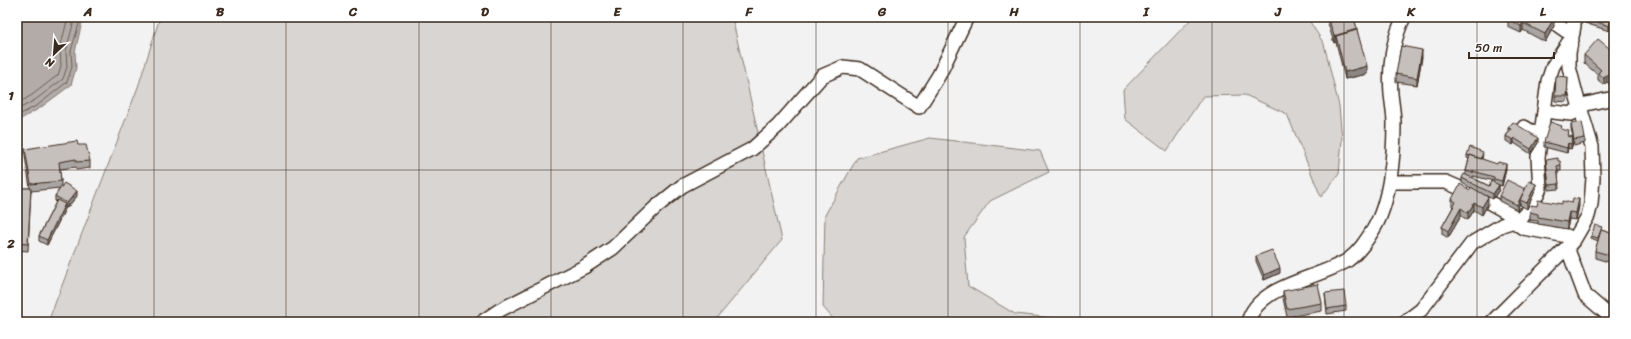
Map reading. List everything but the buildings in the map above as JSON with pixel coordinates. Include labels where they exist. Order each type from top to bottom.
[{"type":"street","points":[[482,322],[500,310],[584,267],[602,256],[613,248],[656,207],[682,186],[752,149],[778,126],[822,76],[843,67],[860,68],[919,107],[939,75],[967,17]]},
{"type":"street","points":[[1248,322],[1250,314],[1261,302],[1279,289],[1326,271],[1348,260],[1362,247],[1374,228],[1383,210],[1390,182],[1394,124],[1390,59],[1404,17]]},
{"type":"street","points":[[1546,17],[1573,36]]},
{"type":"street","points":[[1492,322],[1571,243],[1588,216],[1591,204],[1593,178],[1592,147],[1569,67],[1569,53],[1573,36],[1573,17]]},
{"type":"street","points":[[1405,322],[1421,310],[1472,243],[1502,225],[1520,219],[1530,209],[1540,188],[1538,157],[1548,81],[1553,66],[1573,36]]},
{"type":"street","points":[[1544,111],[1571,114],[1593,102],[1614,98]]},
{"type":"street","points":[[1524,127],[1541,137]]},
{"type":"street","points":[[1390,182],[1446,182],[1476,195],[1512,215],[1516,223],[1523,228],[1567,236],[1571,243],[1585,295],[1614,320]]},
{"type":"shaded area","points":[[160,17],[732,17],[782,240],[714,322],[48,322],[138,87]]},
{"type":"shaded area","points":[[1193,17],[1307,17],[1324,44],[1339,106],[1342,139],[1339,174],[1321,197],[1287,114],[1245,95],[1203,96],[1167,151],[1125,119],[1123,90]]},
{"type":"shaded area","points":[[930,138],[1040,151],[1049,172],[990,201],[964,237],[968,286],[1015,314],[1073,320],[1126,322],[836,322],[823,307],[825,215],[857,158]]},
{"type":"water","points":[[17,17],[85,17],[82,22],[75,52],[76,68],[71,85],[40,108],[19,120],[17,119]]}]
